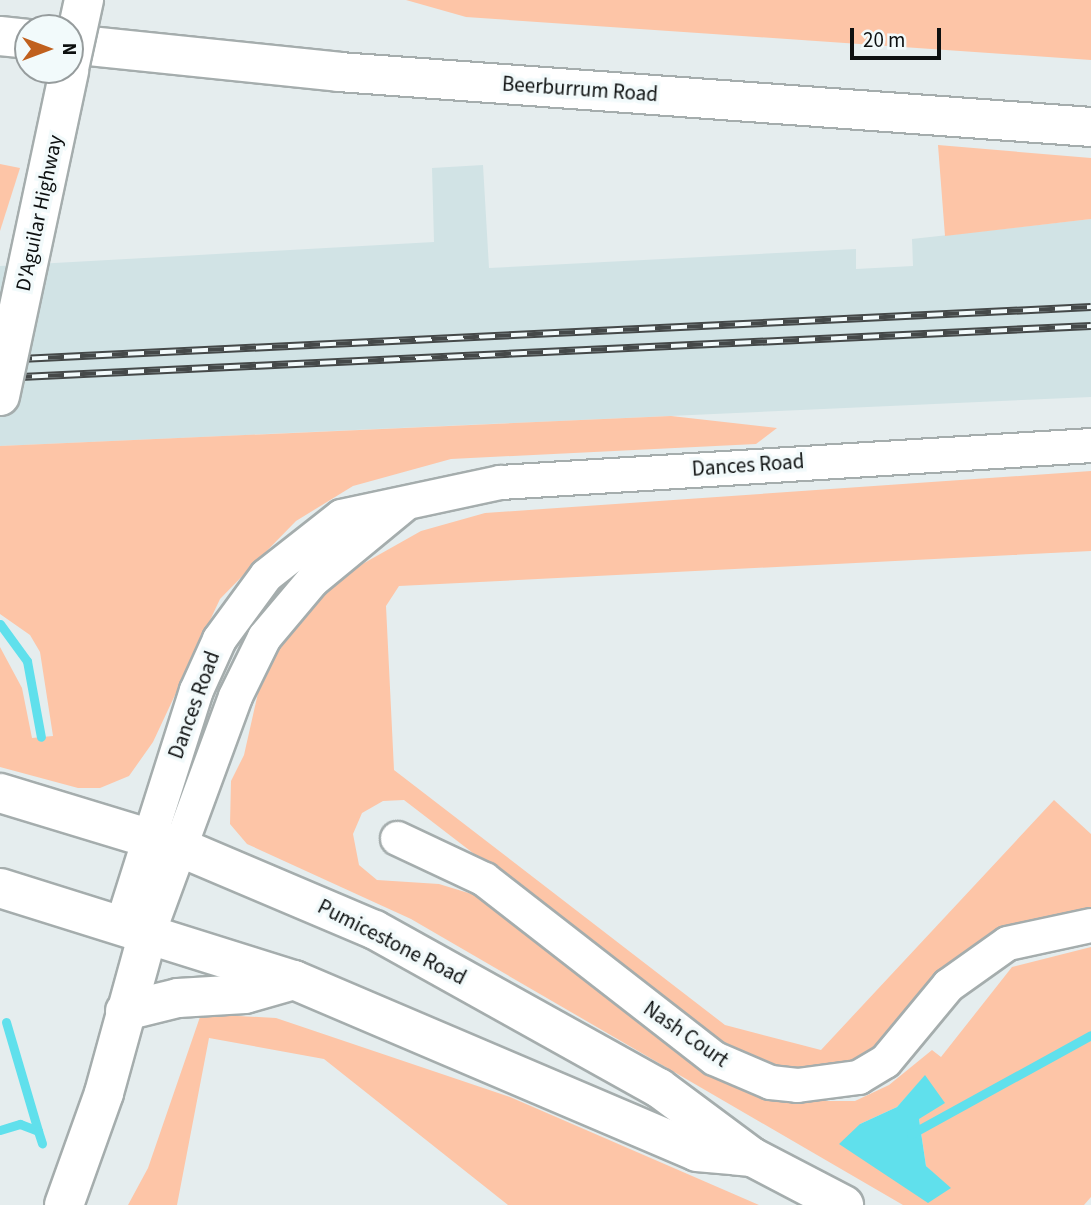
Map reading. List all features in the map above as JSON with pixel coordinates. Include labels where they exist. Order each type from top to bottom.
[{"type":"main road","name":"Beerburrum Road","points":[[84,45],[339,72],[1091,127]]},
{"type":"main road","name":"D'Aguilar Highway","points":[[0,396],[66,84]]},
{"type":"main road","name":"Pumicestone Road","points":[[0,793],[167,843],[375,930],[659,1088],[752,1157],[844,1205]]},
{"type":"main road","name":"Pumicestone Road","points":[[0,888],[136,926],[294,980],[697,1152],[752,1157]]},
{"type":"main road","points":[[64,1205],[125,1012],[136,926]]},
{"type":"main road","points":[[125,1012],[159,1001],[245,994],[294,980]]},
{"type":"street","name":"Dances Road","points":[[136,926],[167,843],[264,636],[312,580],[407,502],[500,482],[1091,445]]},
{"type":"street","name":"Nash Court","points":[[397,838],[484,879],[714,1058],[769,1082],[797,1085],[858,1077],[885,1061],[948,985],[1007,943],[1091,925]]},
{"type":"shaded area","points":[[406,0],[1091,0],[1091,60],[466,17]]},
{"type":"shaded area","points":[[938,145],[1091,158],[1091,219],[945,236]]},
{"type":"shaded area","points":[[0,164],[20,168],[0,231]]},
{"type":"shaded area","points":[[483,165],[489,268],[856,249],[856,269],[913,266],[912,239],[1091,219],[1091,397],[0,446],[0,266],[434,242],[432,168]]},
{"type":"shaded area","points":[[671,416],[777,428],[756,444],[451,459],[353,486],[296,521],[220,599],[153,742],[129,776],[100,788],[78,788],[0,767],[0,647],[22,688],[32,738],[53,736],[40,652],[30,635],[0,614],[0,446]]},
{"type":"shaded area","points":[[1091,471],[1091,551],[399,586],[386,606],[394,770],[725,1025],[821,1050],[1054,800],[1091,834],[1091,911],[1040,918],[992,935],[865,1059],[829,1071],[786,1071],[711,1036],[404,800],[383,801],[362,813],[353,834],[359,865],[377,880],[439,884],[475,895],[679,1055],[776,1101],[855,1101],[889,1085],[932,1050],[941,1057],[1012,967],[1091,947],[1091,1197],[1084,1205],[903,1205],[411,919],[247,844],[230,824],[231,781],[244,755],[258,693],[281,646],[311,606],[350,571],[421,531],[485,513]],"holes":[[[925,1076],[919,1119],[926,1166],[950,1189],[860,1124],[897,1107]]]},
{"type":"shaded area","points":[[201,1014],[276,1018],[510,1097],[759,1205],[508,1205],[324,1059],[209,1038],[177,1205],[128,1205],[148,1168]]},
{"type":"water","points":[[925,1075],[945,1103],[919,1119],[926,1166],[951,1188],[928,1203],[839,1144],[860,1124],[897,1107]]},
{"type":"waterway","points":[[0,624],[27,661],[41,737]]},
{"type":"waterway","points":[[6,1022],[38,1131]]},
{"type":"waterway","points":[[911,1134],[1091,1035]]},
{"type":"waterway","points":[[0,1130],[20,1124],[38,1131],[42,1143]]},
{"type":"railway","points":[[0,360],[1091,307]]},
{"type":"railway","points":[[0,378],[1091,326]]}]
